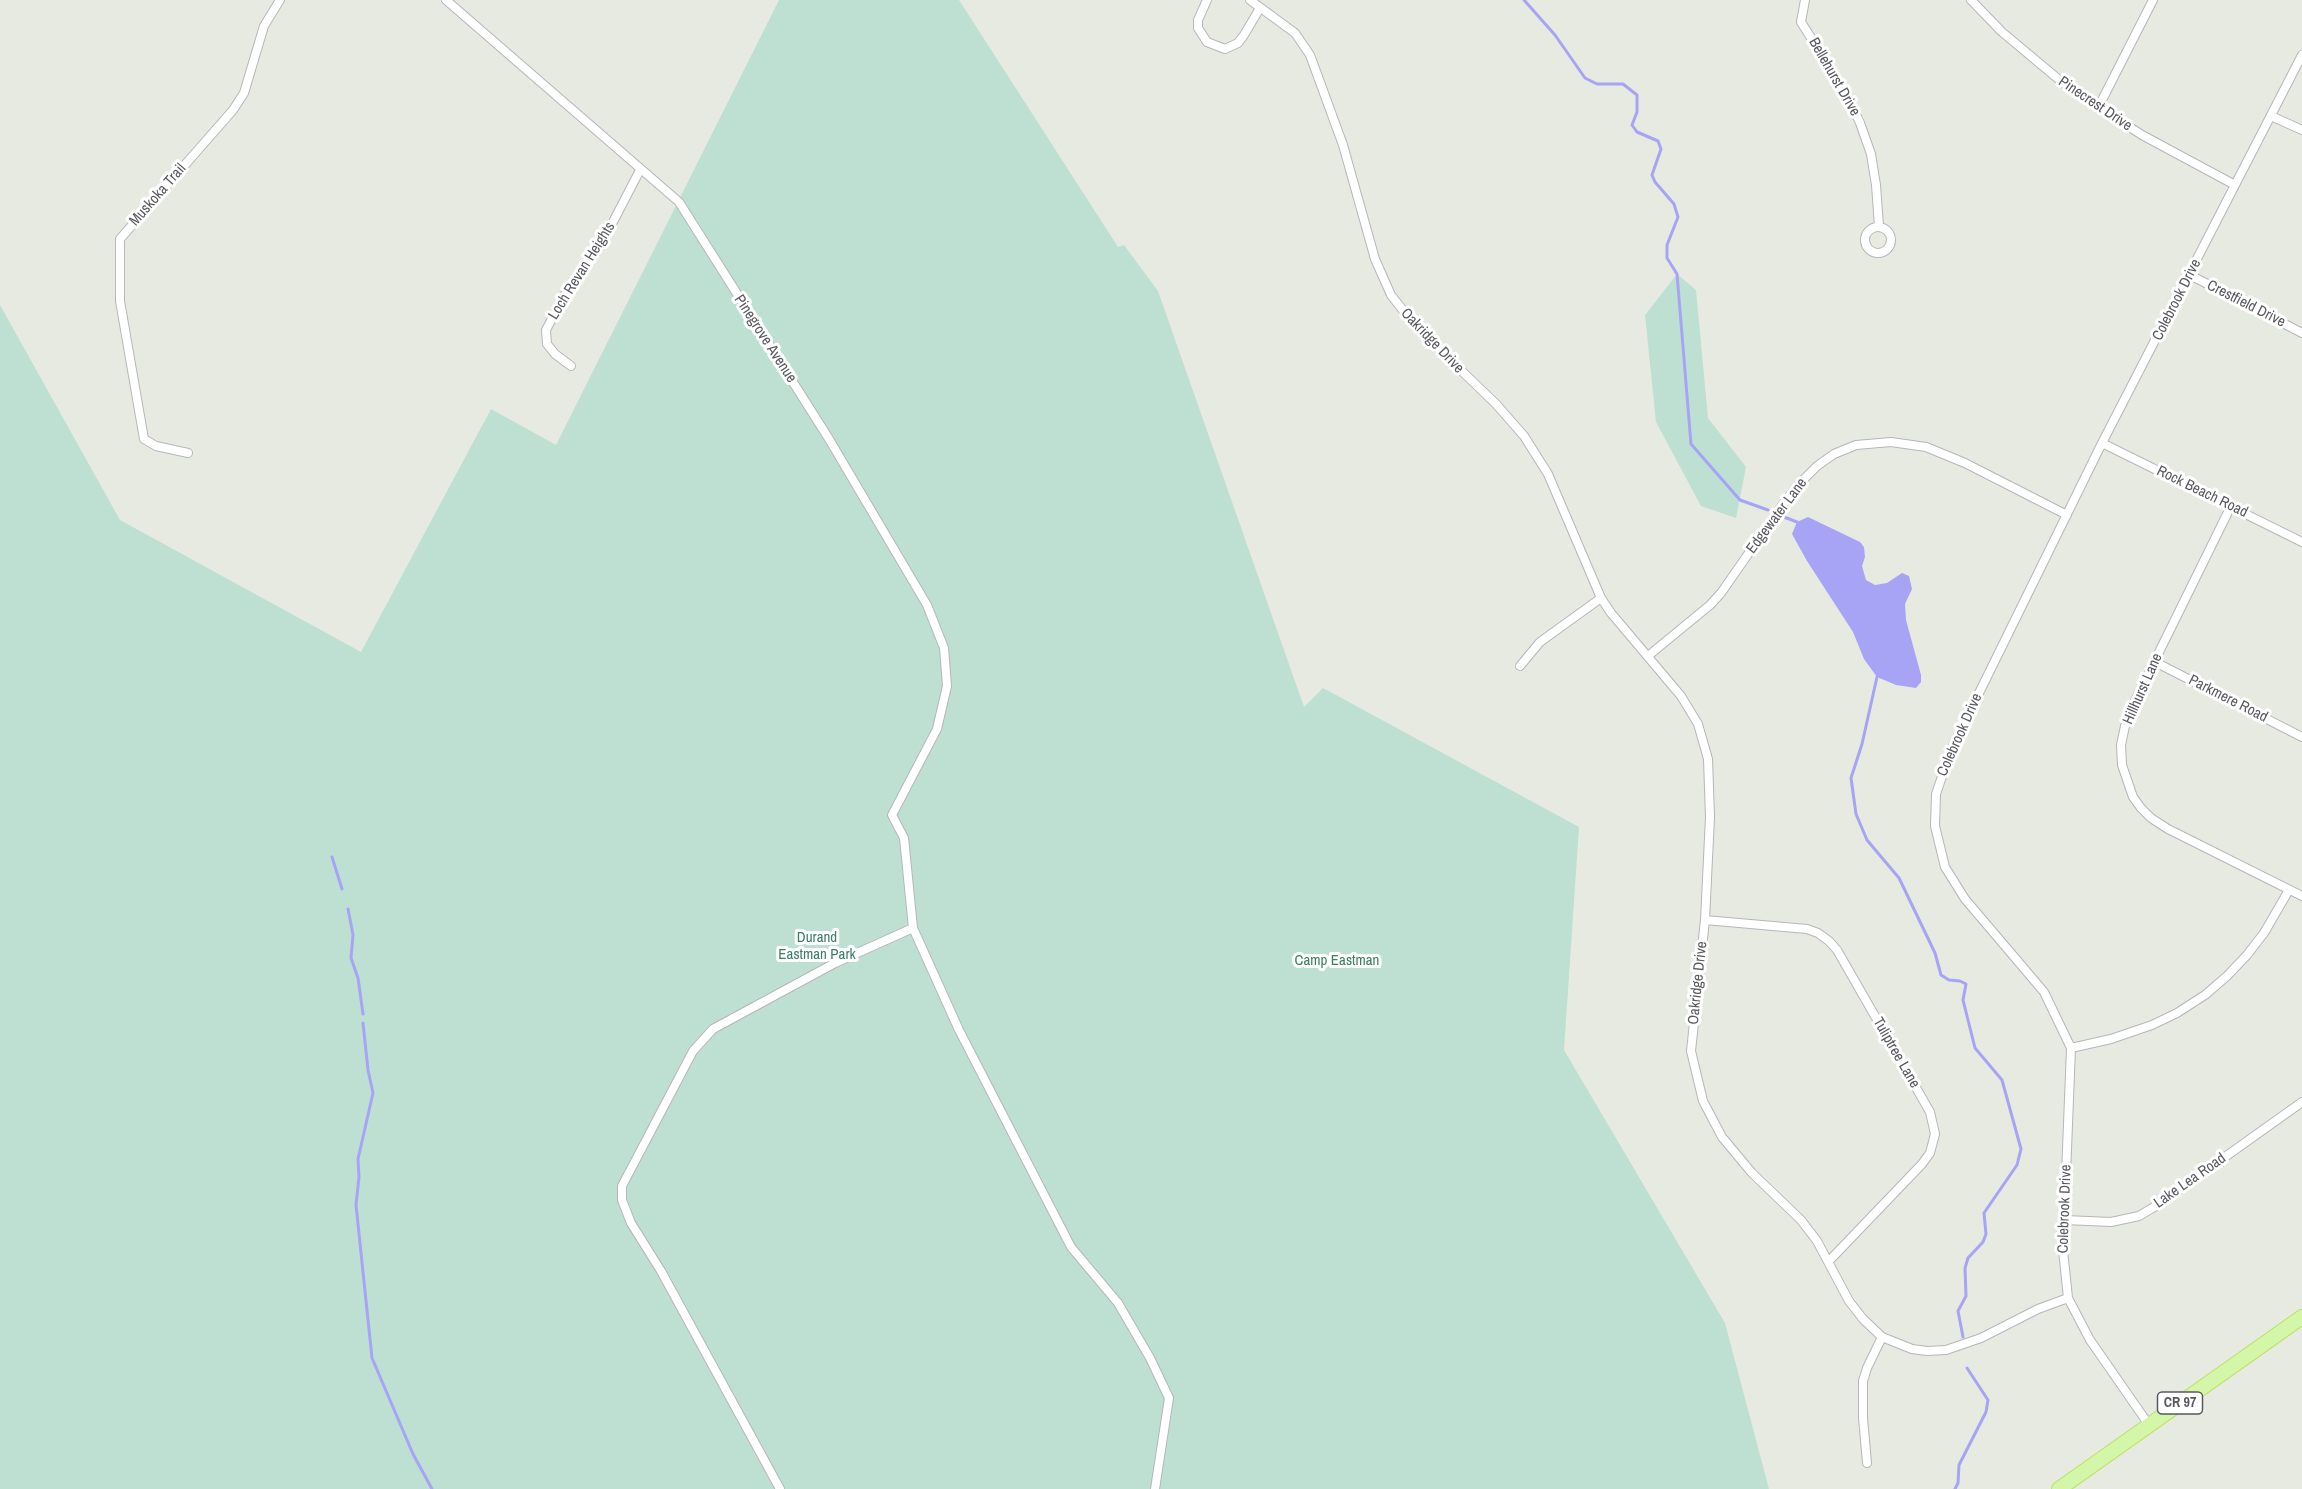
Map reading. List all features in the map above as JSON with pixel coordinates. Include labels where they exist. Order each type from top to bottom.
[{"type":"main road","name":"CR 97","points":[[2059,1489],[2302,1317]]},
{"type":"street","name":"Muskoka Trail","points":[[188,453],[156,446],[144,439],[120,301],[120,239],[233,110],[244,93],[264,26],[280,0]]},
{"type":"street","name":"Pinegrove Avenue","points":[[446,0],[679,202],[829,439],[927,605],[944,648],[947,686],[937,729],[892,815],[904,838],[913,928]]},
{"type":"street","points":[[1207,0],[1198,20],[1198,28],[1207,42],[1225,49],[1238,43],[1260,8]]},
{"type":"street","name":"Oakridge Drive","points":[[1250,0],[1295,33],[1310,55],[1343,145],[1376,260],[1391,295],[1416,327],[1496,404],[1524,435],[1548,474],[1601,598],[1692,711],[1707,752],[1710,777],[1710,817],[1705,920],[1691,1052],[1703,1101],[1722,1137],[1752,1173],[1801,1220],[1829,1261],[1849,1301],[1863,1319],[1882,1337],[1912,1349],[1946,1350],[1982,1338],[2038,1309],[2068,1298]]},
{"type":"street","name":"Bellehurst Drive","points":[[1805,0],[1801,22],[1847,95],[1867,144],[1876,184],[1879,226]]},
{"type":"street","name":"Pinecrest Drive","points":[[1971,0],[2036,62],[2098,108],[2142,135],[2235,185]]},
{"type":"street","points":[[2098,108],[2152,0]]},
{"type":"street","name":"Colebrook Drive","points":[[2149,1425],[2090,1340],[2068,1298],[2064,1263],[2071,1048],[2044,992],[1954,883],[1941,857],[1934,808],[1938,785],[1951,750],[2102,443],[2302,55]]},
{"type":"street","points":[[2271,116],[2302,130]]},
{"type":"street","name":"Loch Revan Heights","points":[[571,366],[555,354],[547,344],[546,330],[565,294],[600,245],[640,170]]},
{"type":"street","name":"Crestfield Drive","points":[[2190,275],[2302,333]]},
{"type":"street","name":"Edgewater Lane","points":[[1648,656],[1703,611],[1720,593],[1783,504],[1805,478],[1834,454],[1856,445],[1891,442],[1926,447],[1965,463],[2067,515]]},
{"type":"street","name":"Rock Beach Road","points":[[2102,443],[2302,542]]},
{"type":"street","name":"Hillhurst Lane","points":[[2231,506],[2132,707],[2121,745],[2122,765],[2133,796],[2146,813],[2168,829],[2302,896]]},
{"type":"street","points":[[1520,666],[1540,642],[1601,598]]},
{"type":"street","name":"Parkmere Road","points":[[2155,662],[2302,736]]},
{"type":"street","points":[[2071,1048],[2111,1039],[2152,1025],[2177,1013],[2205,995],[2247,955],[2264,933],[2289,890]]},
{"type":"street","name":"Tuliptree Lane","points":[[1705,920],[1807,929],[1829,941],[1837,950],[1930,1112],[1935,1134],[1930,1154],[1829,1261]]},
{"type":"street","points":[[780,1489],[661,1271],[631,1223],[622,1200],[622,1186],[693,1051],[713,1029],[835,963],[913,928],[959,1030],[1071,1247],[1118,1303],[1150,1358],[1169,1398],[1155,1489]]},
{"type":"street","name":"Lake Lea Road","points":[[2065,1220],[2111,1222],[2139,1216],[2302,1102]]},
{"type":"street","points":[[1867,1463],[1863,1418],[1863,1381],[1882,1337]]},
{"type":"green space","name":"Durand Eastman Park","points":[[779,0],[959,0],[1118,247],[1124,245],[1158,291],[1304,707],[1323,688],[1579,827],[1564,1050],[1725,1323],[1769,1489],[0,1489],[0,305],[120,520],[361,652],[491,409],[556,445]]},
{"type":"green space","points":[[1677,274],[1696,290],[1708,418],[1746,467],[1736,518],[1701,506],[1656,422],[1645,315]]},
{"type":"shaded area","points":[[1808,517],[1860,542],[1864,547],[1865,557],[1862,566],[1866,580],[1875,585],[1887,583],[1902,573],[1909,576],[1912,589],[1905,604],[1906,620],[1921,675],[1921,682],[1916,688],[1896,685],[1877,677],[1864,659],[1853,632],[1792,534],[1797,522]]},
{"type":"waterway","points":[[1524,0],[1555,35],[1585,78],[1597,84],[1623,84],[1637,95],[1637,112],[1632,125],[1637,132],[1658,141],[1661,149],[1652,175],[1655,182],[1674,204],[1678,217],[1667,245],[1667,258],[1677,274],[1691,444],[1740,500],[1768,510]]},
{"type":"waterway","points":[[1784,517],[1797,522]]},
{"type":"waterway","points":[[1877,677],[1862,744],[1851,778],[1856,814],[1867,840],[1899,878],[1935,953],[1941,975],[1949,980],[1966,984],[1963,1000],[1975,1048],[2002,1080],[2021,1149],[2017,1165],[1984,1213],[1986,1234],[1983,1242],[1968,1258],[1965,1268],[1966,1296],[1958,1311],[1963,1337]]},
{"type":"waterway","points":[[332,857],[342,889]]},
{"type":"waterway","points":[[348,909],[353,935],[351,958],[358,978],[363,1014]]},
{"type":"waterway","points":[[363,1023],[373,1093],[358,1159],[356,1205],[372,1358],[413,1454],[432,1489]]},
{"type":"waterway","points":[[1955,1489],[1958,1483],[1959,1465],[1986,1412],[1988,1400],[1967,1368]]},
{"type":"park label","name":"Camp Eastman","points":[[1337,961]]}]
